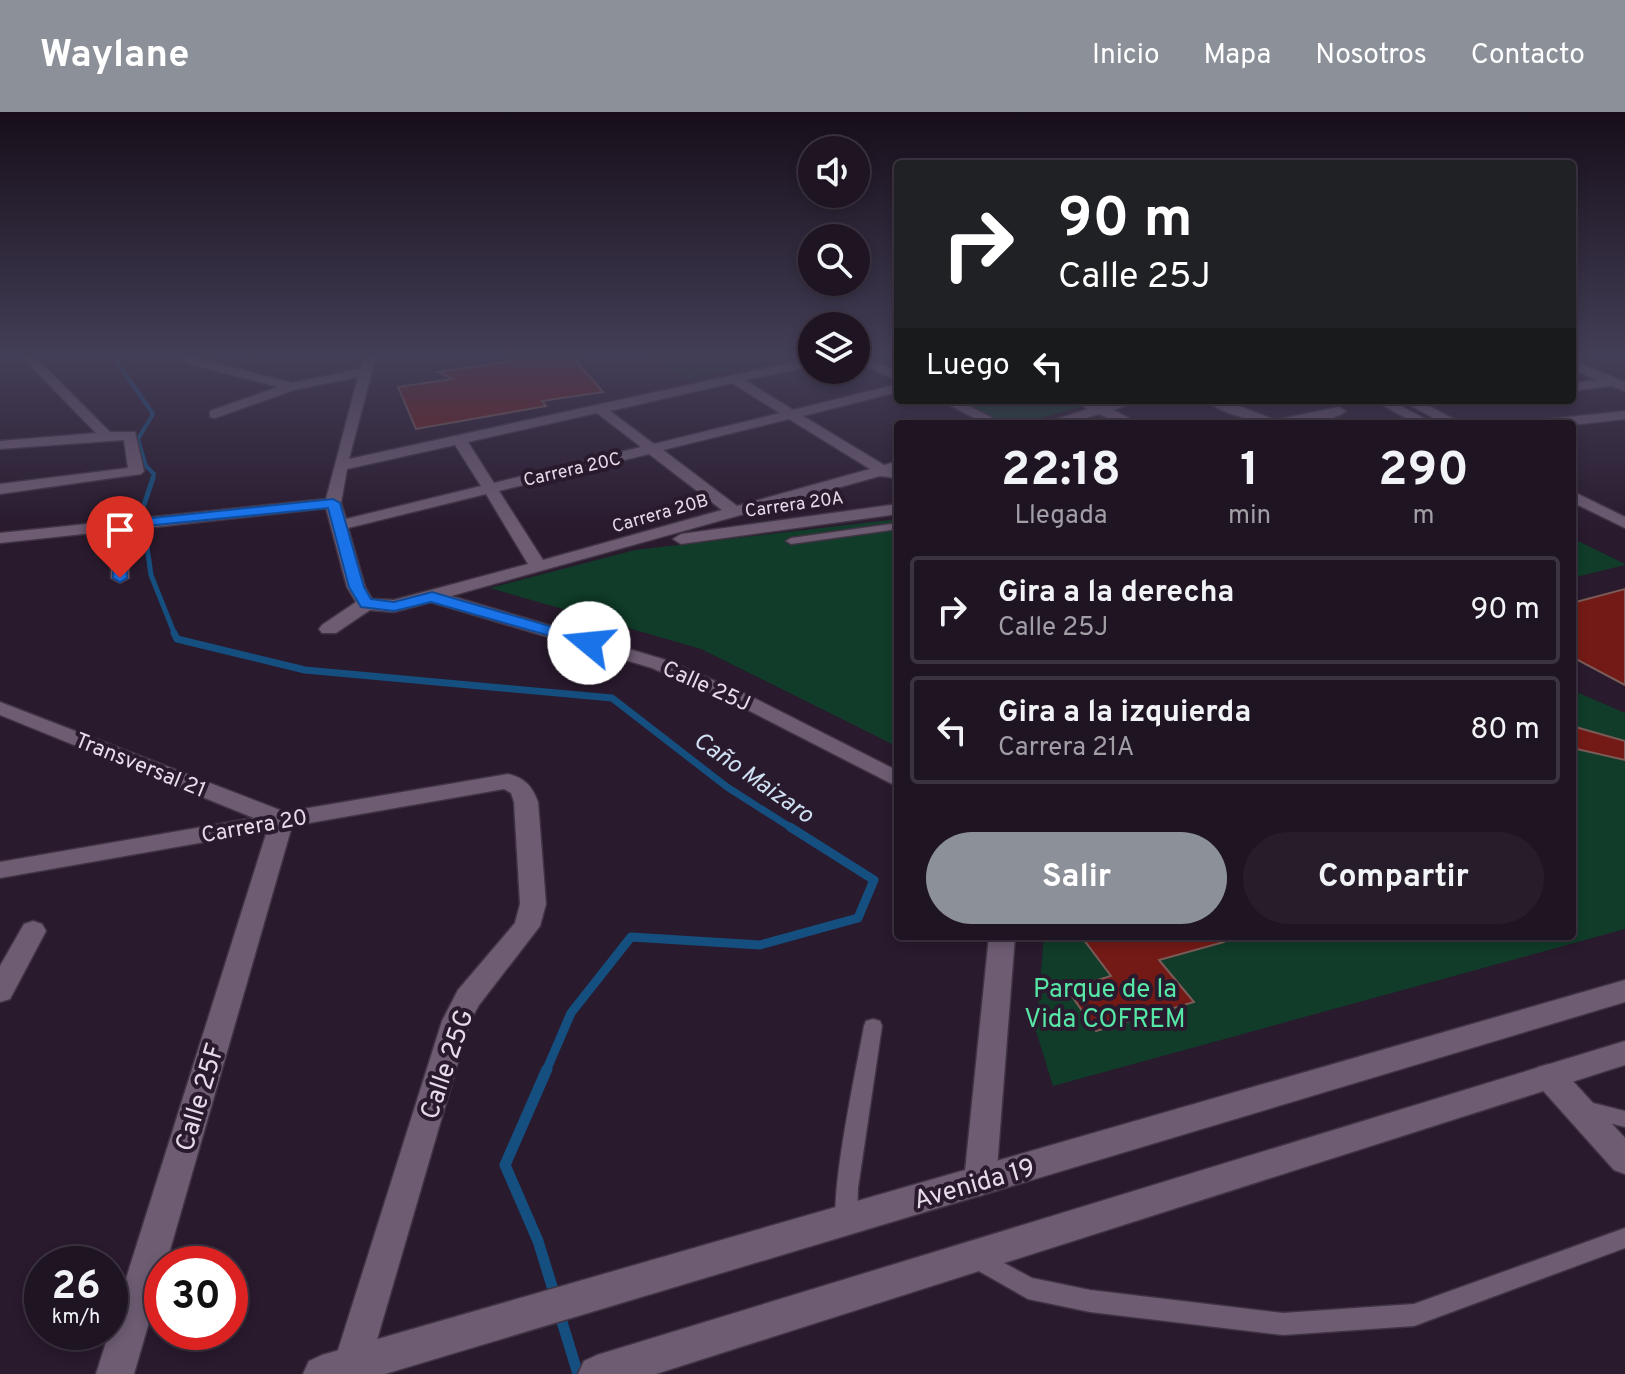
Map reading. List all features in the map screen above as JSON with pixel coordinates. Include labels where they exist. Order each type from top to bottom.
[{"type":"street","points":[[86,415],[105,435]]},
{"type":"street","points":[[329,629],[366,604],[359,595],[333,503],[354,415]]},
{"type":"street","points":[[340,466],[577,415]]},
{"type":"street","points":[[607,415],[735,512]]},
{"type":"street","points":[[795,415],[893,472]]},
{"type":"street","name":"Carrera 20C","points":[[338,526],[795,415]]},
{"type":"street","points":[[1294,420],[1320,415]]},
{"type":"street","points":[[1576,420],[1625,415]]},
{"type":"street","points":[[1595,418],[1625,433]]},
{"type":"street","points":[[0,445],[130,435],[136,471],[0,489]]},
{"type":"street","points":[[459,439],[539,567]]},
{"type":"street","name":"Carrera 20B","points":[[432,597],[735,512],[893,472]]},
{"type":"street","points":[[1576,484],[1625,508]]},
{"type":"street","points":[[1576,498],[1625,523]]},
{"type":"street","points":[[0,538],[333,503]]},
{"type":"street","name":"Carrera 20A","points":[[600,550],[894,510]]},
{"type":"street","points":[[120,578],[126,524]]},
{"type":"street","name":"Calle 25J","points":[[366,604],[394,606],[432,597],[659,664],[745,701],[894,778]]},
{"type":"street","name":"Transversal 21","points":[[0,708],[282,820]]},
{"type":"street","name":"Carrera 20","points":[[0,870],[508,781]]},
{"type":"street","name":"Calle 25G","points":[[337,1370],[456,1021],[468,998],[527,926],[533,904],[526,802],[521,789],[508,781]]},
{"type":"street","name":"Calle 25F","points":[[115,1374],[282,820]]},
{"type":"street","points":[[0,991],[33,931]]},
{"type":"street","points":[[980,1181],[1002,940]]},
{"type":"street","name":"Avenida 19","points":[[337,1370],[1625,991]]},
{"type":"street","points":[[597,1374],[1625,1053]]},
{"type":"street","points":[[1549,1076],[1625,1160]]},
{"type":"lane","points":[[791,541],[894,527]]},
{"type":"lane","points":[[846,1221],[847,1188],[873,1026]]},
{"type":"lane","points":[[1577,1106],[1625,1119]]},
{"type":"lane","points":[[974,1257],[1028,1288],[1090,1301],[1283,1324],[1414,1315],[1625,1238]]},
{"type":"green space","points":[[981,415],[1053,415],[1034,420],[992,420]]},
{"type":"green space","points":[[894,519],[894,745],[701,649],[490,588],[635,550]]},
{"type":"green space","points":[[1576,540],[1625,564],[1576,577]]},
{"type":"green space","name":"Parque de la Vida COFREM","points":[[1576,692],[1625,713],[1625,929],[1053,1086],[1036,1031],[1044,940],[1576,940]]},
{"type":"building","points":[[410,415],[496,415],[416,429]]},
{"type":"building","points":[[1625,589],[1625,685],[1576,659],[1576,602]]},
{"type":"building","points":[[1576,727],[1625,741],[1625,760],[1576,749]]},
{"type":"building","points":[[1084,940],[1224,940],[1159,960],[1194,1002],[1096,1031],[1067,989],[1111,976]]},
{"type":"waterway","name":"Caño Maizaro","points":[[152,415],[138,439],[146,466],[154,474],[152,480]]},
{"type":"waterway","name":"Caño Maizaro","points":[[153,478],[142,511],[151,575],[175,635]]},
{"type":"waterway","name":"Caño Maizaro","points":[[175,635],[177,639],[305,670],[612,698],[727,787],[793,829]]},
{"type":"waterway","name":"Caño Maizaro","points":[[546,1071],[571,1013],[631,937],[760,945],[858,918],[874,880],[790,827]]},
{"type":"waterway","name":"Caño Maizaro","points":[[547,1069],[505,1165],[538,1241],[555,1296]]},
{"type":"waterway","name":"Caño Maizaro","points":[[559,1312],[578,1374]]},
{"type":"route","points":[[120,578],[119,525],[333,503],[356,587],[366,604],[394,606],[432,597],[589,643]]}]
